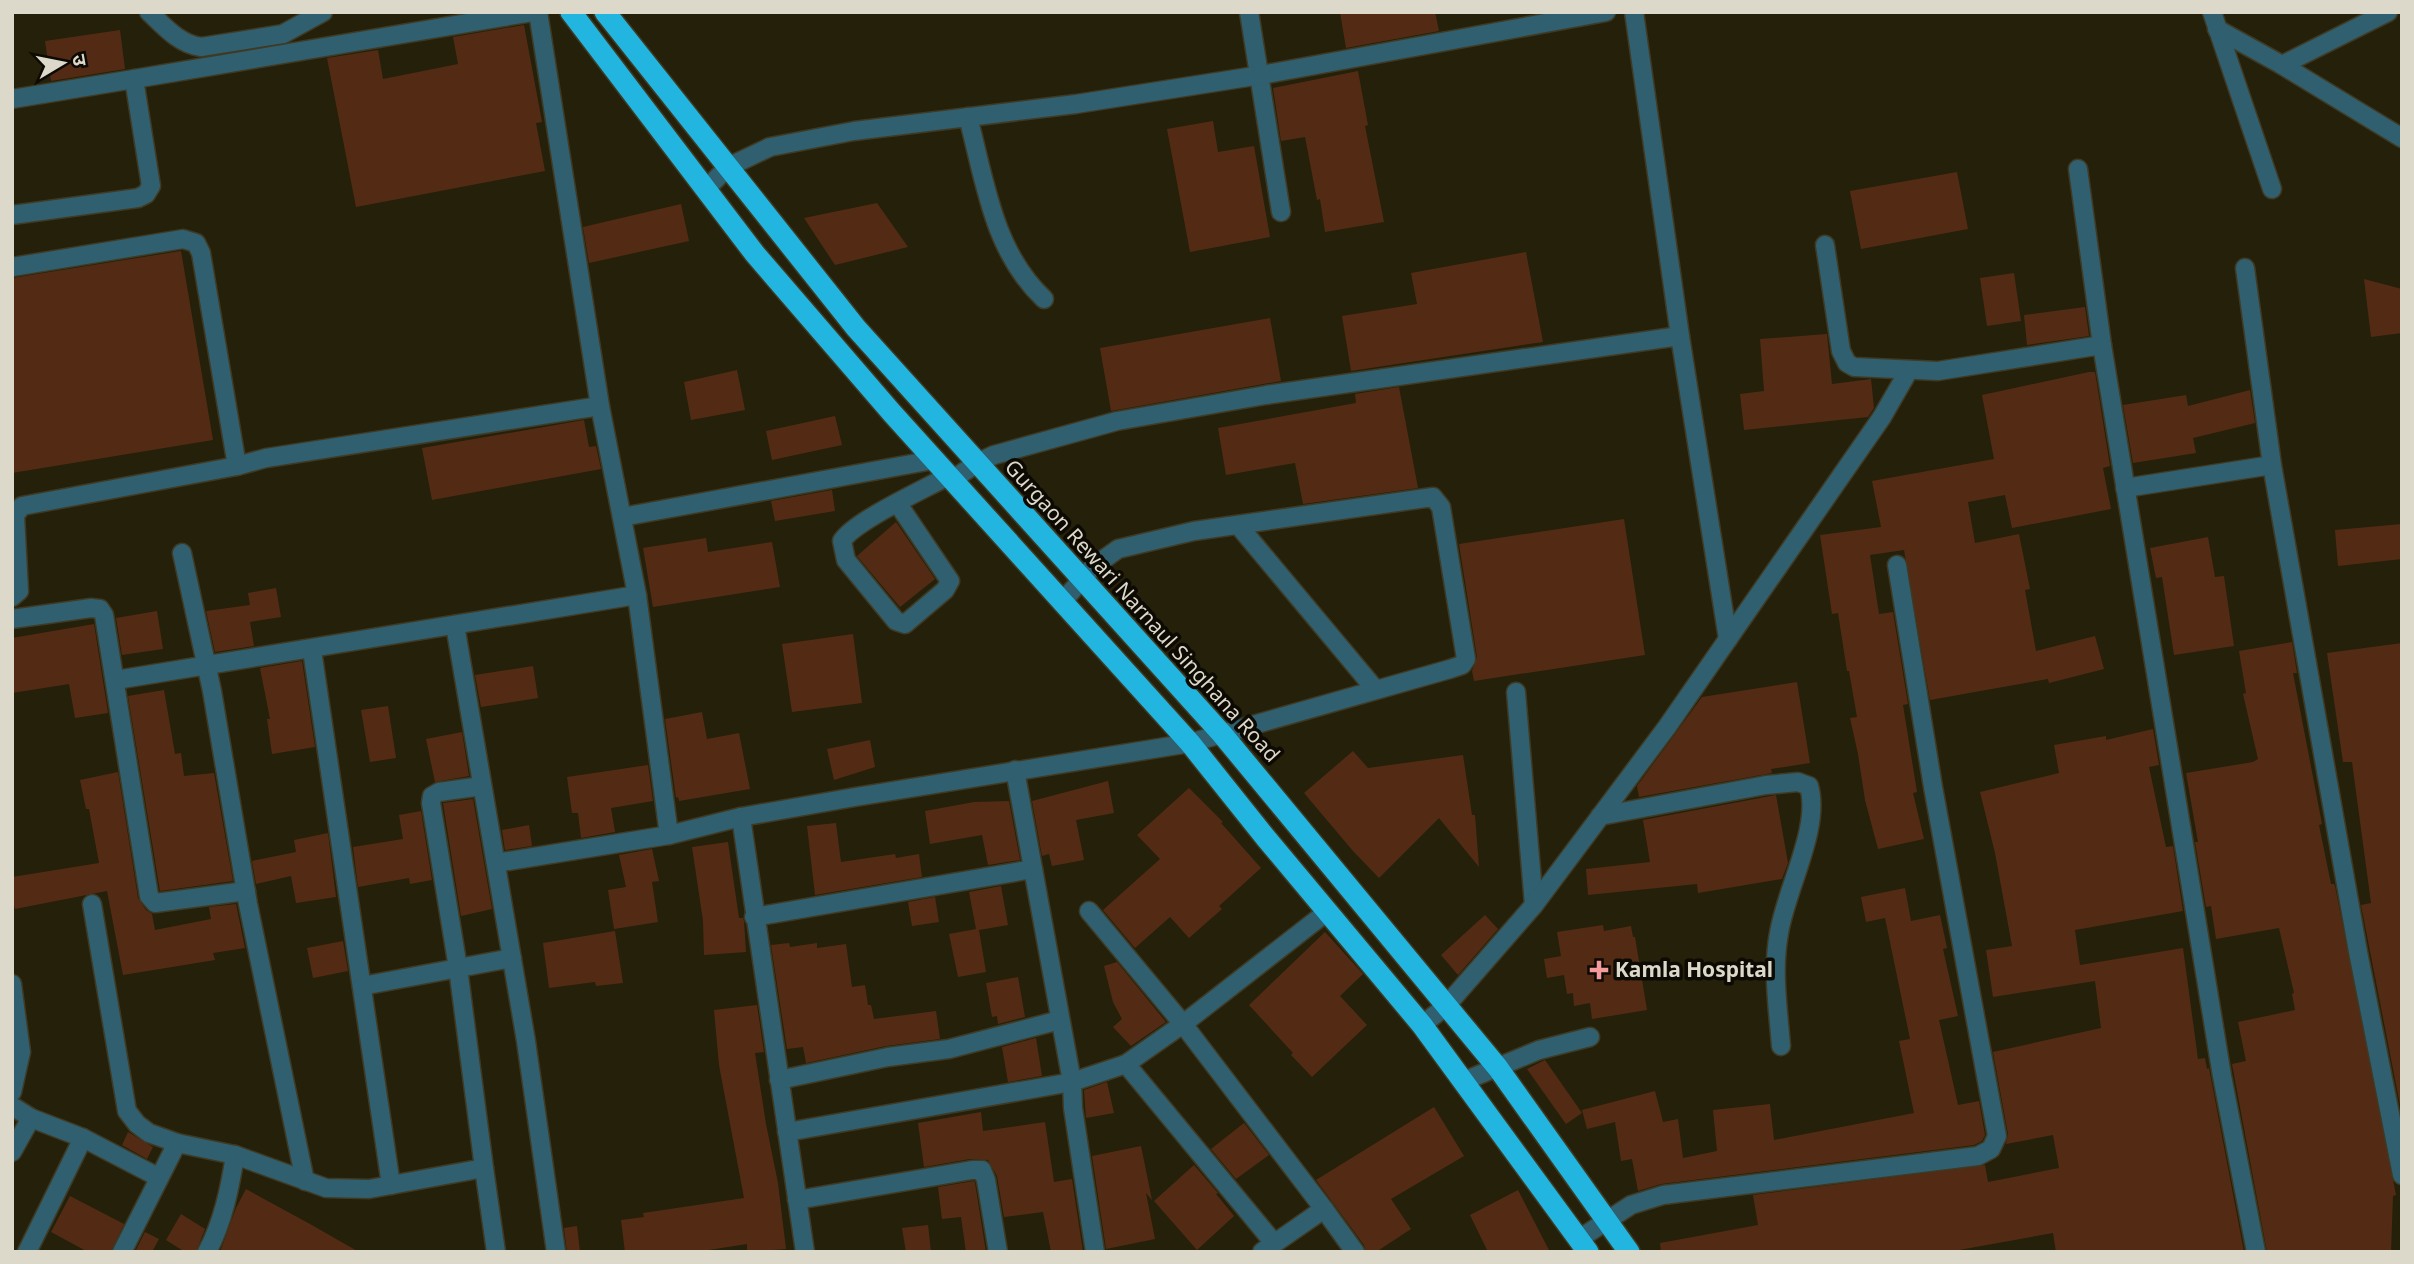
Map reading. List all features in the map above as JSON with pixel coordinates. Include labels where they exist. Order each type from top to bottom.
[{"type":"highway","points":[[570,12],[755,254],[933,460],[1190,743],[1422,1025],[1583,1245]]},
{"type":"highway","name":"Gurgaon Rewari Narnaul Singhana Road","points":[[605,12],[856,328],[1222,734],[1498,1068],[1629,1252]]},
{"type":"street","points":[[149,12],[178,38],[190,46],[201,47],[284,34],[323,12]]},
{"type":"street","points":[[12,99],[535,12],[600,406],[637,595],[669,835]]},
{"type":"street","points":[[1249,12],[1281,212]]},
{"type":"street","points":[[706,189],[728,167],[770,147],[854,131],[1076,104],[1261,75],[1537,19],[1606,12]]},
{"type":"street","points":[[1634,12],[1680,336],[1728,639]]},
{"type":"street","points":[[2282,65],[2388,12]]},
{"type":"street","points":[[2215,21],[2402,138]]},
{"type":"street","points":[[2215,21],[2272,188]]},
{"type":"street","points":[[12,215],[138,198],[146,194],[151,186],[134,79]]},
{"type":"street","points":[[968,117],[996,224],[1007,253],[1044,299]]},
{"type":"street","points":[[2078,169],[2125,488],[2222,1076],[2256,1252]]},
{"type":"street","points":[[12,267],[183,239],[196,243],[201,253],[237,466]]},
{"type":"street","points":[[1825,244],[1841,351],[1847,363],[1854,367],[1959,369],[2102,345]]},
{"type":"street","points":[[2245,268],[2272,465],[2358,952],[2402,1175]]},
{"type":"street","points":[[898,503],[950,581],[945,590],[905,624],[896,621],[846,561],[842,541],[851,530],[898,503],[994,455],[1116,421],[1144,416],[1266,395],[1680,336]]},
{"type":"street","points":[[1422,1025],[1446,1006],[1534,905],[1667,727],[1882,417],[1909,370]]},
{"type":"street","points":[[12,597],[19,591],[15,515],[22,506],[237,466],[266,458],[600,406]]},
{"type":"street","points":[[622,517],[933,460]]},
{"type":"street","points":[[2125,488],[2272,465]]},
{"type":"street","points":[[496,863],[669,835],[741,817],[1190,743],[1450,669],[1465,662],[1441,507],[1433,497],[1194,531],[1118,550],[1093,567],[1062,602]]},
{"type":"street","points":[[1238,525],[1375,689]]},
{"type":"street","points":[[182,553],[224,748],[246,891],[305,1181]]},
{"type":"street","points":[[1583,1245],[1607,1219],[1631,1205],[1663,1195],[1978,1156],[1991,1149],[1997,1136],[1933,787],[1897,565]]},
{"type":"street","points":[[116,680],[637,595]]},
{"type":"street","points":[[12,619],[91,608],[100,609],[104,615],[149,896],[155,903],[246,891]]},
{"type":"street","points":[[455,625],[526,1041],[556,1252]]},
{"type":"street","points":[[312,650],[391,1185]]},
{"type":"street","points":[[1516,692],[1534,905]]},
{"type":"street","points":[[1015,770],[1072,1082],[1073,1108],[1095,1252]]},
{"type":"street","points":[[1600,816],[1766,785],[1798,782],[1809,786],[1813,799],[1810,830],[1778,933],[1775,967],[1781,1046]]},
{"type":"street","points":[[482,786],[439,792],[432,796],[431,803],[458,968],[496,1252]]},
{"type":"street","points":[[741,817],[805,1252]]},
{"type":"street","points":[[754,916],[1033,869]]},
{"type":"street","points":[[92,904],[127,1111],[136,1124],[149,1133],[177,1143],[235,1155],[326,1188],[391,1185],[484,1168]]},
{"type":"street","points":[[1088,911],[1183,1024],[1355,1252]]},
{"type":"street","points":[[787,1132],[1072,1082],[1126,1064],[1183,1024],[1328,911]]},
{"type":"street","points":[[362,986],[512,958]]},
{"type":"street","points":[[12,984],[21,1052],[12,1092]]},
{"type":"street","points":[[779,1080],[888,1057],[949,1049],[1060,1020]]},
{"type":"street","points":[[1464,1081],[1539,1050],[1590,1037]]},
{"type":"street","points":[[1126,1064],[1268,1247],[1324,1209]]},
{"type":"street","points":[[12,1106],[31,1118],[83,1138],[158,1177]]},
{"type":"street","points":[[12,1152],[31,1118]]},
{"type":"street","points":[[27,1252],[83,1138]]},
{"type":"street","points":[[122,1252],[177,1143]]},
{"type":"street","points":[[206,1252],[213,1240],[230,1190],[235,1155]]},
{"type":"street","points":[[797,1200],[982,1170],[998,1252]]},
{"type":"building","points":[[1340,12],[1435,12],[1439,31],[1346,48]]},
{"type":"building","points":[[524,25],[542,122],[536,123],[545,171],[356,207],[327,58],[378,50],[383,79],[458,64],[453,37]]},
{"type":"building","points":[[120,30],[125,69],[51,81],[45,41]]},
{"type":"building","points":[[1358,71],[1368,125],[1365,126],[1384,222],[1325,232],[1305,137],[1281,141],[1273,88]]},
{"type":"building","points":[[1213,121],[1218,152],[1254,146],[1270,237],[1190,252],[1167,129]]},
{"type":"building","points":[[1957,172],[1968,229],[1861,249],[1850,191]]},
{"type":"building","points":[[877,203],[908,247],[835,265],[804,218]]},
{"type":"building","points":[[681,204],[689,241],[589,263],[583,227]]},
{"type":"building","points":[[181,251],[213,440],[12,473],[12,278]]},
{"type":"building","points":[[1526,252],[1543,342],[1351,371],[1342,316],[1417,304],[1411,273]]},
{"type":"building","points":[[2014,273],[2021,321],[1987,326],[1980,278]]},
{"type":"building","points":[[2364,279],[2402,289],[2402,333],[2371,337]]},
{"type":"building","points":[[2085,307],[2089,336],[2027,345],[2024,315]]},
{"type":"building","points":[[1270,318],[1281,381],[1111,411],[1100,348]]},
{"type":"building","points":[[1827,334],[1832,384],[1871,379],[1874,408],[1868,417],[1744,430],[1740,394],[1764,391],[1760,339]]},
{"type":"building","points":[[737,370],[745,410],[691,420],[684,382]]},
{"type":"building","points":[[2095,372],[2110,466],[2103,468],[2111,509],[2012,528],[2005,495],[1968,502],[1975,543],[2019,534],[2030,589],[2025,590],[2036,651],[2095,636],[2104,669],[2049,683],[2048,679],[1930,700],[1904,550],[1870,555],[1879,614],[1893,612],[1908,704],[1903,705],[1917,792],[1913,793],[1924,839],[1878,849],[1865,800],[1850,718],[1857,717],[1838,613],[1832,614],[1820,535],[1881,527],[1872,481],[1994,459],[1982,395]]},
{"type":"building","points":[[1399,387],[1418,488],[1303,504],[1295,463],[1226,475],[1218,428],[1356,403],[1355,394]]},
{"type":"building","points":[[2250,390],[2255,423],[2193,438],[2196,453],[2133,463],[2123,405],[2186,395],[2188,406]]},
{"type":"building","points":[[835,416],[842,445],[772,460],[766,431]]},
{"type":"building","points":[[584,420],[589,447],[596,446],[601,469],[432,500],[422,448]]},
{"type":"building","points":[[832,490],[835,511],[775,521],[771,501]]},
{"type":"building","points":[[1624,519],[1645,655],[1474,681],[1472,671],[1477,657],[1459,544]]},
{"type":"building","points":[[896,522],[935,579],[900,607],[857,556]]},
{"type":"building","points":[[2402,524],[2402,559],[2338,566],[2335,530]]},
{"type":"building","points":[[2208,537],[2215,577],[2224,576],[2234,646],[2174,655],[2162,577],[2156,578],[2150,548]]},
{"type":"building","points":[[706,538],[708,552],[772,542],[780,587],[653,607],[643,548]]},
{"type":"building","points":[[276,588],[281,617],[250,622],[254,646],[215,652],[206,611],[250,605],[248,593]]},
{"type":"building","points":[[157,611],[163,649],[122,655],[116,618]]},
{"type":"building","points":[[94,624],[108,713],[75,718],[69,684],[12,693],[12,638]]},
{"type":"building","points":[[853,634],[862,703],[792,712],[782,644]]},
{"type":"building","points":[[2292,642],[2297,673],[2293,673],[2322,824],[2319,825],[2331,884],[2335,886],[2396,1195],[2393,1196],[2391,1252],[2267,1252],[2232,1064],[2246,1061],[2238,1022],[2295,1010],[2294,993],[2279,928],[2216,939],[2211,906],[2206,907],[2195,842],[2198,842],[2186,773],[2258,759],[2243,694],[2246,693],[2239,651]]},
{"type":"building","points":[[2402,643],[2402,1115],[2361,905],[2371,903],[2352,762],[2343,762],[2327,653]]},
{"type":"building","points":[[302,661],[315,747],[272,754],[267,719],[270,719],[260,668]]},
{"type":"building","points":[[533,666],[538,698],[481,707],[475,675]]},
{"type":"building","points":[[1797,682],[1810,763],[1771,769],[1772,773],[1639,797],[1637,786],[1702,697]]},
{"type":"building","points":[[164,690],[175,754],[181,753],[184,776],[214,773],[233,881],[160,891],[128,696]]},
{"type":"building","points":[[388,706],[396,758],[370,762],[361,710]]},
{"type":"building","points":[[702,712],[707,739],[739,733],[750,789],[679,801],[678,797],[676,798],[665,719]]},
{"type":"building","points":[[2153,729],[2159,765],[2149,767],[2166,847],[2173,846],[2183,911],[2075,930],[2080,965],[2183,948],[2198,1059],[2205,1058],[2207,1069],[2209,1068],[2244,1252],[2056,1252],[2053,1233],[1948,1252],[1661,1252],[1660,1243],[1758,1225],[1753,1195],[1985,1165],[1988,1182],[2059,1168],[2053,1135],[2006,1144],[2008,1134],[1993,1052],[2101,1028],[2095,981],[1993,997],[1986,950],[2012,946],[1995,853],[1980,792],[2059,773],[2054,745],[2106,736],[2106,740]]},
{"type":"building","points":[[462,732],[469,776],[435,782],[426,739]]},
{"type":"building","points":[[870,740],[875,767],[834,780],[827,749]]},
{"type":"building","points":[[1353,751],[1368,768],[1463,755],[1472,815],[1475,815],[1479,867],[1439,818],[1379,878],[1304,793]]},
{"type":"building","points":[[648,765],[653,801],[611,808],[615,832],[581,838],[578,813],[572,813],[567,777]]},
{"type":"building","points":[[118,772],[138,898],[152,914],[155,930],[211,919],[209,907],[236,904],[245,948],[213,953],[215,960],[123,975],[107,891],[15,909],[12,877],[99,863],[89,809],[86,809],[80,780]]},
{"type":"building","points":[[1108,781],[1114,813],[1076,820],[1084,860],[1052,866],[1049,854],[1042,856],[1032,801]]},
{"type":"building","points":[[1189,788],[1223,822],[1221,823],[1261,868],[1219,906],[1222,909],[1189,938],[1170,917],[1135,948],[1103,910],[1160,859],[1137,835]]},
{"type":"building","points":[[1776,795],[1788,863],[1782,879],[1698,893],[1697,884],[1588,895],[1586,869],[1650,862],[1643,820]]},
{"type":"building","points":[[473,799],[492,909],[461,916],[443,803]]},
{"type":"building","points":[[1009,801],[1020,860],[988,865],[982,835],[930,844],[925,811],[974,802]]},
{"type":"building","points":[[421,811],[432,880],[410,884],[409,878],[358,887],[353,847],[403,839],[399,815]]},
{"type":"building","points":[[836,823],[841,862],[895,854],[896,858],[919,854],[922,877],[815,895],[807,826]]},
{"type":"building","points":[[529,825],[532,846],[505,850],[502,830]]},
{"type":"building","points":[[328,833],[336,897],[296,903],[291,876],[256,884],[252,861],[296,852],[294,840]]},
{"type":"building","points":[[728,842],[739,918],[744,921],[746,952],[704,955],[703,921],[692,847]]},
{"type":"building","points":[[652,849],[659,881],[652,882],[658,922],[614,929],[608,890],[626,887],[619,855]]},
{"type":"building","points":[[1001,886],[1008,925],[979,930],[986,972],[958,977],[949,934],[976,929],[969,892]]},
{"type":"building","points":[[1905,888],[1911,921],[1940,915],[1947,948],[1943,949],[1958,1016],[1939,1020],[1958,1105],[1979,1101],[1985,1135],[1982,1141],[1974,1145],[1661,1184],[1638,1191],[1632,1159],[1621,1161],[1615,1122],[1587,1129],[1582,1110],[1655,1091],[1663,1122],[1678,1119],[1683,1158],[1717,1151],[1713,1110],[1770,1104],[1774,1140],[1914,1113],[1899,1041],[1910,1039],[1885,918],[1866,922],[1861,897]]},
{"type":"building","points":[[935,897],[939,922],[912,926],[908,902]]},
{"type":"building","points":[[1485,915],[1498,929],[1458,975],[1441,955]]},
{"type":"building","points":[[1603,925],[1604,931],[1631,926],[1647,1010],[1592,1019],[1590,1003],[1574,1006],[1573,993],[1567,994],[1564,975],[1547,978],[1544,959],[1561,956],[1557,932]]},
{"type":"building","points":[[615,931],[623,983],[596,986],[595,982],[549,988],[543,943]]},
{"type":"building","points":[[1325,932],[1363,974],[1340,996],[1367,1025],[1312,1077],[1249,1005]]},
{"type":"building","points":[[343,941],[348,971],[313,978],[307,948]]},
{"type":"building","points":[[789,943],[790,947],[817,943],[817,948],[846,944],[852,987],[865,985],[868,1005],[871,1005],[874,1019],[936,1011],[940,1039],[886,1046],[806,1063],[803,1047],[787,1049],[771,945]]},
{"type":"building","points":[[1117,962],[1166,1022],[1131,1046],[1113,1027],[1122,1019],[1113,1002],[1104,966]]},
{"type":"building","points":[[1018,977],[1025,1017],[998,1024],[997,1016],[992,1017],[986,983]]},
{"type":"building","points":[[757,1005],[764,1052],[755,1053],[778,1183],[786,1249],[747,1252],[747,1244],[696,1252],[625,1252],[621,1220],[644,1217],[643,1213],[744,1198],[719,1065],[714,1010]]},
{"type":"building","points":[[1036,1038],[1042,1076],[1008,1082],[1002,1047]]},
{"type":"building","points":[[1545,1060],[1582,1113],[1566,1124],[1527,1069]]},
{"type":"building","points":[[1107,1082],[1114,1113],[1086,1118],[1084,1090]]},
{"type":"building","points":[[1434,1107],[1464,1156],[1391,1199],[1411,1229],[1376,1252],[1366,1252],[1364,1245],[1316,1180]]},
{"type":"building","points":[[981,1112],[983,1131],[1045,1122],[1054,1182],[1072,1179],[1083,1252],[1051,1252],[1043,1212],[1004,1217],[997,1176],[988,1160],[970,1159],[924,1167],[918,1123]]},
{"type":"building","points":[[1244,1123],[1269,1155],[1236,1179],[1211,1149]]},
{"type":"building","points":[[128,1132],[153,1147],[147,1159],[122,1145]]},
{"type":"building","points":[[1141,1146],[1152,1200],[1146,1193],[1155,1239],[1106,1249],[1092,1156]]},
{"type":"building","points":[[1194,1165],[1234,1216],[1197,1250],[1154,1201]]},
{"type":"building","points":[[974,1181],[986,1252],[966,1252],[961,1217],[942,1219],[938,1187]]},
{"type":"building","points":[[246,1189],[310,1224],[359,1252],[220,1252]]},
{"type":"building","points":[[1518,1190],[1550,1252],[1488,1252],[1470,1215]]},
{"type":"building","points":[[70,1196],[124,1224],[111,1252],[88,1252],[51,1232]]},
{"type":"building","points":[[181,1214],[205,1229],[196,1252],[185,1252],[166,1240]]},
{"type":"building","points":[[928,1225],[931,1252],[906,1252],[902,1228]]},
{"type":"building","points":[[577,1226],[580,1252],[567,1252],[564,1228]]},
{"type":"building","points":[[145,1232],[159,1239],[152,1252],[135,1252]]},
{"type":"place","name":"Kamla Hospital","points":[[1599,970]]}]
